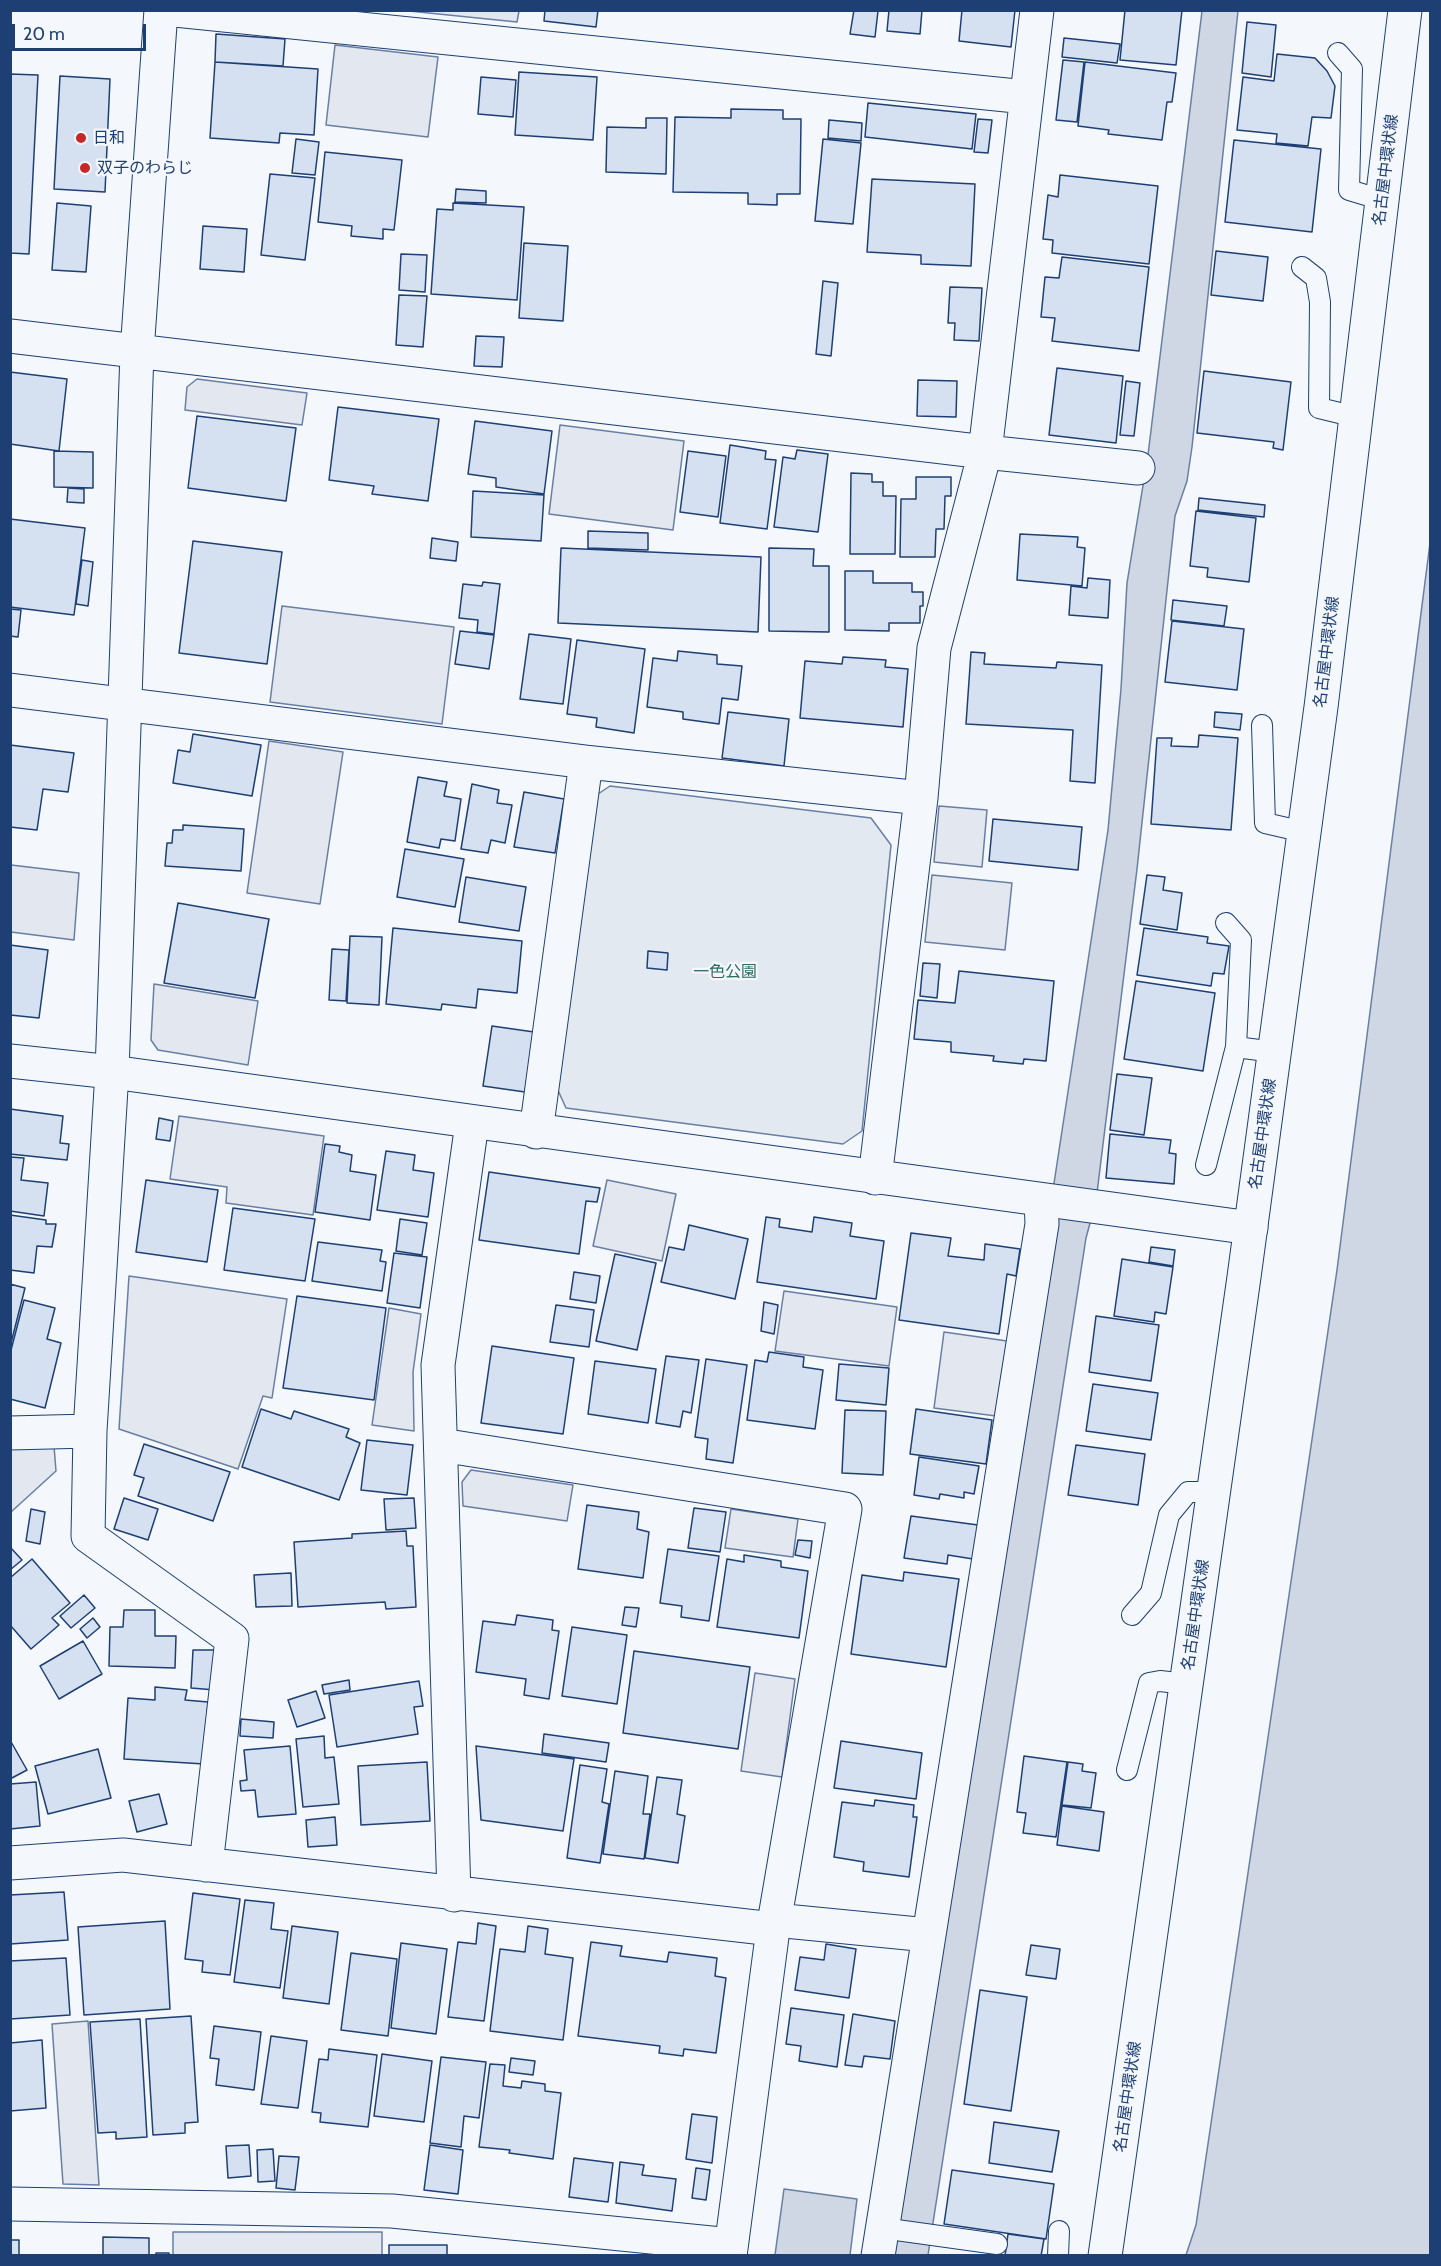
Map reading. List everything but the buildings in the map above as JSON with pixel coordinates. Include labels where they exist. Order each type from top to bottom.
[{"type":"street","points":[[161,10],[137,352],[112,1072],[90,1431],[88,1536],[232,1639],[206,1865]]},
{"type":"street","points":[[176,10],[1026,97]]},
{"type":"street","points":[[875,1178],[921,798],[934,648],[986,452],[1036,10]]},
{"type":"street","name":"名古屋中環状線","points":[[1105,2256],[1251,1228],[1304,832],[1405,10]]},
{"type":"street","points":[[10,336],[1138,468]]},
{"type":"street","points":[[10,690],[586,762],[921,798]]},
{"type":"street","points":[[536,1132],[586,762]]},
{"type":"street","points":[[10,1061],[112,1072],[536,1132],[1251,1228]]},
{"type":"street","points":[[454,1894],[438,1365],[472,1123]]},
{"type":"street","points":[[884,2237],[928,1935],[1042,1224],[1041,1200]]},
{"type":"street","points":[[10,1433],[90,1431]]},
{"type":"street","points":[[10,2204],[392,2211],[730,2251],[774,1925],[845,1509],[441,1445]]},
{"type":"street","points":[[10,1863],[123,1855],[454,1894],[774,1925],[928,1935]]},
{"type":"lane","points":[[1338,53],[1352,69],[1349,190],[1382,201]]},
{"type":"lane","points":[[1302,267],[1316,278],[1320,302],[1319,408],[1356,417]]},
{"type":"lane","points":[[1262,725],[1265,823],[1304,832]]},
{"type":"lane","points":[[1206,1165],[1236,1047],[1241,940],[1226,923]]},
{"type":"lane","points":[[1236,1047],[1274,1052]]},
{"type":"lane","points":[[1132,1615],[1151,1593],[1170,1515],[1188,1492],[1213,1492]]},
{"type":"lane","points":[[1127,1770],[1149,1683],[1160,1681],[1186,1684]]},
{"type":"lane","points":[[1058,2256],[1059,2231]]},
{"type":"lane","points":[[884,2237],[937,2235],[997,2244]]},
{"type":"green space","name":"一色公園","points":[[610,786],[871,818],[891,845],[862,1131],[843,1144],[566,1108],[556,1086],[595,796]]},
{"type":"shaded area","points":[[409,11],[519,11],[517,22]]},
{"type":"shaded area","points":[[1202,11],[1238,11],[1192,447],[1187,481],[1175,516],[1137,869],[1096,1201],[1086,1238],[928,2255],[890,2256],[1108,830],[1121,689],[1127,583],[1148,455]]},
{"type":"shaded area","points":[[335,45],[438,57],[428,137],[326,125]]},
{"type":"shaded area","points":[[197,379],[307,393],[302,425],[185,410],[187,387]]},
{"type":"shaded area","points":[[560,425],[684,441],[673,530],[549,514]]},
{"type":"shaded area","points":[[1430,543],[1430,2255],[1186,2255],[1196,2225],[1337,1270]]},
{"type":"shaded area","points":[[282,606],[454,627],[442,724],[270,702]]},
{"type":"shaded area","points":[[269,741],[343,752],[320,904],[247,893]]},
{"type":"shaded area","points":[[939,806],[987,810],[982,867],[934,862]]},
{"type":"shaded area","points":[[11,865],[79,873],[74,940],[11,932]]},
{"type":"shaded area","points":[[932,875],[1012,883],[1005,950],[925,942]]},
{"type":"shaded area","points":[[154,984],[258,1001],[248,1065],[158,1050],[151,1040]]},
{"type":"shaded area","points":[[179,1116],[324,1136],[313,1215],[226,1203],[227,1187],[170,1179]]},
{"type":"shaded area","points":[[607,1180],[676,1194],[662,1261],[593,1246]]},
{"type":"shaded area","points":[[129,1276],[287,1299],[272,1398],[263,1396],[238,1469],[119,1429]]},
{"type":"shaded area","points":[[784,1291],[897,1307],[889,1366],[775,1351]]},
{"type":"shaded area","points":[[389,1308],[421,1314],[413,1372],[414,1431],[372,1425]]},
{"type":"shaded area","points":[[944,1332],[1014,1342],[1004,1417],[934,1408]]},
{"type":"shaded area","points":[[11,1444],[54,1446],[56,1471],[11,1512]]},
{"type":"shaded area","points":[[471,1470],[573,1485],[567,1521],[463,1506],[462,1482]]},
{"type":"shaded area","points":[[731,1509],[798,1519],[793,1557],[725,1548]]},
{"type":"shaded area","points":[[755,1673],[795,1679],[782,1777],[741,1771]]},
{"type":"shaded area","points":[[88,2021],[99,2185],[63,2184],[52,2024]]},
{"type":"shaded area","points":[[784,2189],[857,2199],[850,2255],[775,2255]]},
{"type":"shaded area","points":[[173,2232],[382,2232],[382,2255],[173,2255]]},
{"type":"place","name":"日和","points":[[81,138]]},
{"type":"place","name":"双子のわらじ","points":[[85,168]]}]
